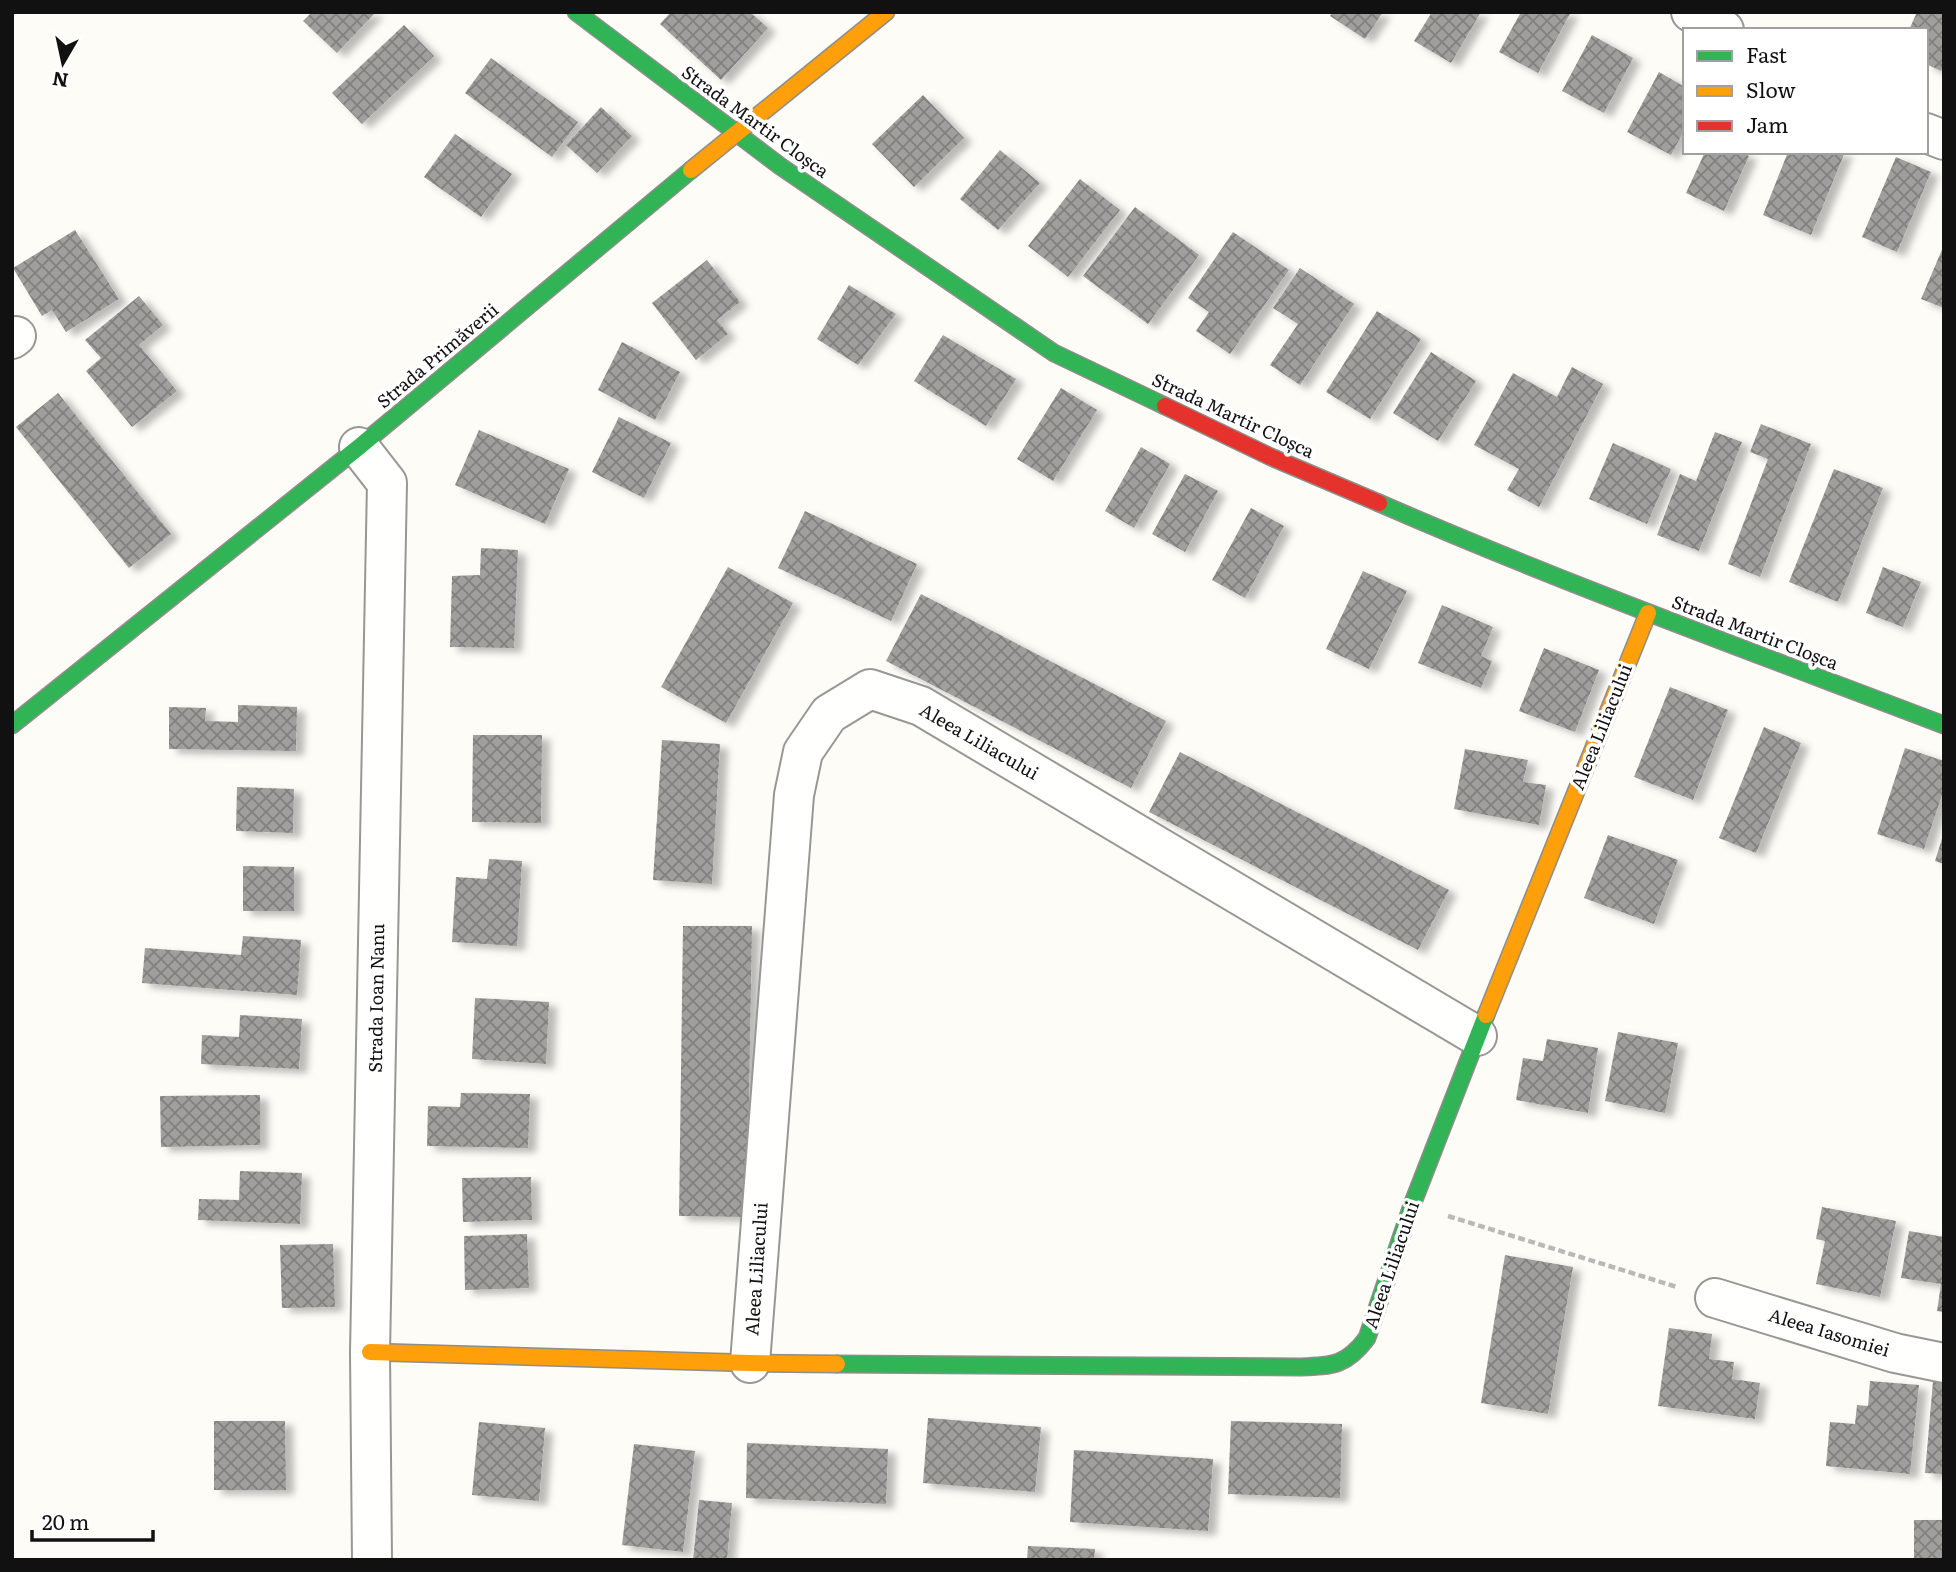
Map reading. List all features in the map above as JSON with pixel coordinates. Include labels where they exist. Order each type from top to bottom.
[{"type":"street","name":"Strada Martir Cloșca","points":[[576,12],[780,166],[1054,353],[1271,457],[1466,541],[1944,725]]},
{"type":"street","name":"Strada Primăverii","points":[[12,725],[359,446],[886,12]]},
{"type":"street","points":[[1690,12],[1720,28]]},
{"type":"street","name":"Strada Ioan Nanu","points":[[359,446],[387,483],[370,1352],[372,1560]]},
{"type":"street","name":"Aleea Liliacului","points":[[370,1352],[750,1363],[1327,1367],[1345,1362],[1357,1353],[1367,1338],[1412,1205],[1477,1036],[1648,613]]},
{"type":"street","name":"Aleea Liliacului","points":[[750,1363],[794,795],[803,752],[829,714],[870,689],[921,706],[1477,1036]]},
{"type":"street","name":"Aleea Iasomiei","points":[[1715,1298],[1895,1353],[1944,1363]]},
{"type":"path","points":[[1412,1205],[1715,1298]]},
{"type":"building","points":[[312,12],[376,12],[337,53],[303,21]]},
{"type":"building","points":[[671,12],[750,12],[768,28],[721,80],[660,24]]},
{"type":"building","points":[[1333,12],[1383,12],[1365,39],[1330,16]]},
{"type":"building","points":[[1432,12],[1481,12],[1451,63],[1414,41]]},
{"type":"building","points":[[1521,12],[1571,12],[1538,73],[1499,52]]},
{"type":"building","points":[[1917,12],[1944,12],[1944,65],[1941,71],[1928,65],[1928,28],[1910,28]]},
{"type":"building","points":[[404,25],[434,56],[362,124],[332,93]]},
{"type":"building","points":[[1592,35],[1633,58],[1604,113],[1562,91]]},
{"type":"building","points":[[491,58],[578,122],[552,157],[465,93]]},
{"type":"building","points":[[1659,72],[1683,86],[1683,133],[1671,155],[1627,132]]},
{"type":"building","points":[[923,95],[964,138],[914,187],[872,144]]},
{"type":"building","points":[[601,107],[632,136],[597,173],[566,145]]},
{"type":"building","points":[[455,134],[512,174],[481,217],[424,177]]},
{"type":"building","points":[[1000,150],[1040,183],[998,230],[960,199]]},
{"type":"building","points":[[1704,154],[1749,156],[1724,211],[1686,193]]},
{"type":"building","points":[[1787,154],[1844,154],[1811,235],[1763,215]]},
{"type":"building","points":[[1896,157],[1931,172],[1897,252],[1862,237]]},
{"type":"building","points":[[1080,179],[1120,210],[1068,277],[1028,246]]},
{"type":"building","points":[[1135,207],[1199,255],[1148,324],[1083,276]]},
{"type":"building","points":[[75,230],[119,299],[66,332],[52,310],[42,316],[13,268]]},
{"type":"building","points":[[1233,232],[1289,270],[1230,354],[1196,331],[1209,312],[1188,298]]},
{"type":"building","points":[[1944,245],[1944,308],[1921,299]]},
{"type":"building","points":[[707,260],[740,302],[717,320],[728,334],[696,360],[652,303]]},
{"type":"building","points":[[1300,268],[1354,304],[1300,385],[1270,365],[1298,324],[1273,308]]},
{"type":"building","points":[[849,285],[896,314],[858,365],[817,339]]},
{"type":"building","points":[[139,296],[163,325],[139,345],[177,391],[132,427],[86,371],[101,358],[85,340]]},
{"type":"building","points":[[1377,311],[1421,339],[1370,419],[1326,392]]},
{"type":"building","points":[[943,335],[1016,379],[986,426],[914,381]]},
{"type":"building","points":[[622,342],[680,372],[655,420],[598,390]]},
{"type":"building","points":[[1431,352],[1476,381],[1438,441],[1393,413]]},
{"type":"building","points":[[1572,367],[1603,384],[1539,507],[1507,490],[1519,469],[1474,445],[1513,373],[1557,397]]},
{"type":"building","points":[[1061,388],[1097,410],[1053,481],[1017,459]]},
{"type":"building","points":[[58,393],[171,534],[129,568],[16,427]]},
{"type":"building","points":[[619,417],[671,443],[644,498],[592,472]]},
{"type":"building","points":[[1761,424],[1811,444],[1760,577],[1728,564],[1768,459],[1750,452]]},
{"type":"building","points":[[479,430],[569,469],[545,524],[455,485]]},
{"type":"building","points":[[1715,432],[1742,442],[1699,551],[1657,535],[1680,474],[1696,481]]},
{"type":"building","points":[[1613,443],[1671,469],[1647,524],[1589,499]]},
{"type":"building","points":[[1141,447],[1170,464],[1134,528],[1105,511]]},
{"type":"building","points":[[1834,469],[1883,488],[1838,602],[1789,582]]},
{"type":"building","points":[[1185,474],[1218,491],[1185,552],[1152,534]]},
{"type":"building","points":[[1251,508],[1284,526],[1245,598],[1212,580]]},
{"type":"building","points":[[805,511],[917,564],[891,621],[778,568]]},
{"type":"building","points":[[481,548],[518,550],[514,648],[450,647],[452,576],[480,575]]},
{"type":"building","points":[[728,567],[793,603],[726,723],[661,687]]},
{"type":"building","points":[[1883,567],[1921,582],[1903,627],[1866,613]]},
{"type":"building","points":[[1363,571],[1407,591],[1369,669],[1326,649]]},
{"type":"building","points":[[921,594],[1166,721],[1131,788],[886,661]]},
{"type":"building","points":[[1442,605],[1493,627],[1481,656],[1492,661],[1481,688],[1418,663]]},
{"type":"building","points":[[1544,648],[1599,670],[1575,732],[1519,711]]},
{"type":"building","points":[[1670,687],[1728,710],[1693,800],[1634,777]]},
{"type":"building","points":[[238,705],[297,707],[296,751],[169,749],[169,707],[206,708],[205,721],[238,722]]},
{"type":"building","points":[[1764,727],[1801,743],[1756,853],[1719,838]]},
{"type":"building","points":[[473,735],[542,735],[541,823],[472,822]]},
{"type":"building","points":[[662,740],[720,744],[712,884],[653,880]]},
{"type":"building","points":[[1905,748],[1944,761],[1944,789],[1924,849],[1877,834]]},
{"type":"building","points":[[1465,749],[1528,760],[1523,782],[1546,785],[1539,825],[1454,809]]},
{"type":"building","points":[[1180,752],[1449,890],[1418,950],[1149,812]]},
{"type":"building","points":[[237,787],[294,789],[293,833],[236,831]]},
{"type":"building","points":[[1608,835],[1678,860],[1654,924],[1584,898]]},
{"type":"building","points":[[1944,835],[1944,864],[1935,861]]},
{"type":"building","points":[[489,859],[522,861],[517,946],[452,942],[456,877],[487,879]]},
{"type":"building","points":[[243,866],[294,867],[294,911],[243,911]]},
{"type":"building","points":[[683,926],[752,926],[747,1217],[679,1216]]},
{"type":"building","points":[[243,936],[301,940],[297,995],[142,983],[145,948],[241,955]]},
{"type":"building","points":[[475,998],[549,1002],[546,1064],[472,1059]]},
{"type":"building","points":[[240,1015],[302,1019],[299,1069],[201,1064],[202,1035],[239,1037]]},
{"type":"building","points":[[1618,1032],[1678,1043],[1665,1113],[1605,1101]]},
{"type":"building","points":[[1547,1039],[1598,1048],[1588,1113],[1516,1100],[1523,1058],[1543,1061]]},
{"type":"building","points":[[461,1093],[530,1094],[528,1148],[427,1146],[428,1106],[460,1107]]},
{"type":"building","points":[[260,1095],[260,1145],[161,1147],[160,1096]]},
{"type":"building","points":[[240,1171],[302,1173],[300,1224],[198,1220],[199,1199],[239,1200]]},
{"type":"building","points":[[531,1177],[532,1220],[463,1222],[462,1178]]},
{"type":"building","points":[[1822,1207],[1896,1221],[1880,1297],[1816,1284],[1825,1241],[1816,1239]]},
{"type":"building","points":[[1909,1231],[1944,1237],[1944,1312],[1937,1311],[1941,1284],[1901,1278]]},
{"type":"building","points":[[527,1234],[529,1288],[465,1290],[464,1236]]},
{"type":"building","points":[[333,1244],[335,1307],[282,1308],[280,1245]]},
{"type":"building","points":[[1505,1255],[1573,1267],[1548,1414],[1481,1403]]},
{"type":"building","points":[[1669,1328],[1712,1334],[1709,1359],[1734,1362],[1732,1379],[1760,1383],[1755,1419],[1658,1406]]},
{"type":"building","points":[[1870,1381],[1919,1385],[1910,1474],[1826,1466],[1830,1422],[1855,1424],[1857,1405],[1868,1406]]},
{"type":"building","points":[[1933,1381],[1944,1382],[1944,1474],[1925,1473]]},
{"type":"building","points":[[928,1418],[1041,1427],[1035,1492],[923,1483]]},
{"type":"building","points":[[214,1421],[285,1421],[286,1490],[214,1490]]},
{"type":"building","points":[[1231,1421],[1342,1424],[1340,1498],[1228,1494]]},
{"type":"building","points":[[479,1422],[545,1428],[539,1501],[472,1495]]},
{"type":"building","points":[[747,1443],[888,1449],[886,1504],[746,1498]]},
{"type":"building","points":[[634,1444],[695,1451],[683,1552],[622,1545]]},
{"type":"building","points":[[1074,1450],[1213,1459],[1208,1531],[1070,1522]]},
{"type":"building","points":[[699,1500],[732,1503],[727,1560],[693,1560]]},
{"type":"building","points":[[1914,1520],[1944,1520],[1944,1560],[1914,1560]]},
{"type":"building","points":[[1028,1546],[1095,1549],[1094,1560],[1027,1560]]},
{"type":"traffic: fast","points":[[576,12],[780,166],[1054,353],[1165,406]]},
{"type":"traffic: fast","points":[[12,725],[359,447],[691,170]]},
{"type":"traffic: fast","points":[[1379,503],[1590,590],[1944,725]]},
{"type":"traffic: fast","points":[[837,1364],[1301,1367],[1331,1365],[1346,1359],[1367,1338],[1412,1205],[1486,1015]]},
{"type":"traffic: slow","points":[[691,170],[886,12]]},
{"type":"traffic: slow","points":[[1486,1015],[1648,613]]},
{"type":"traffic: slow","points":[[370,1352],[837,1364]]},
{"type":"traffic: jam","points":[[1165,406],[1271,457],[1379,503]]}]
